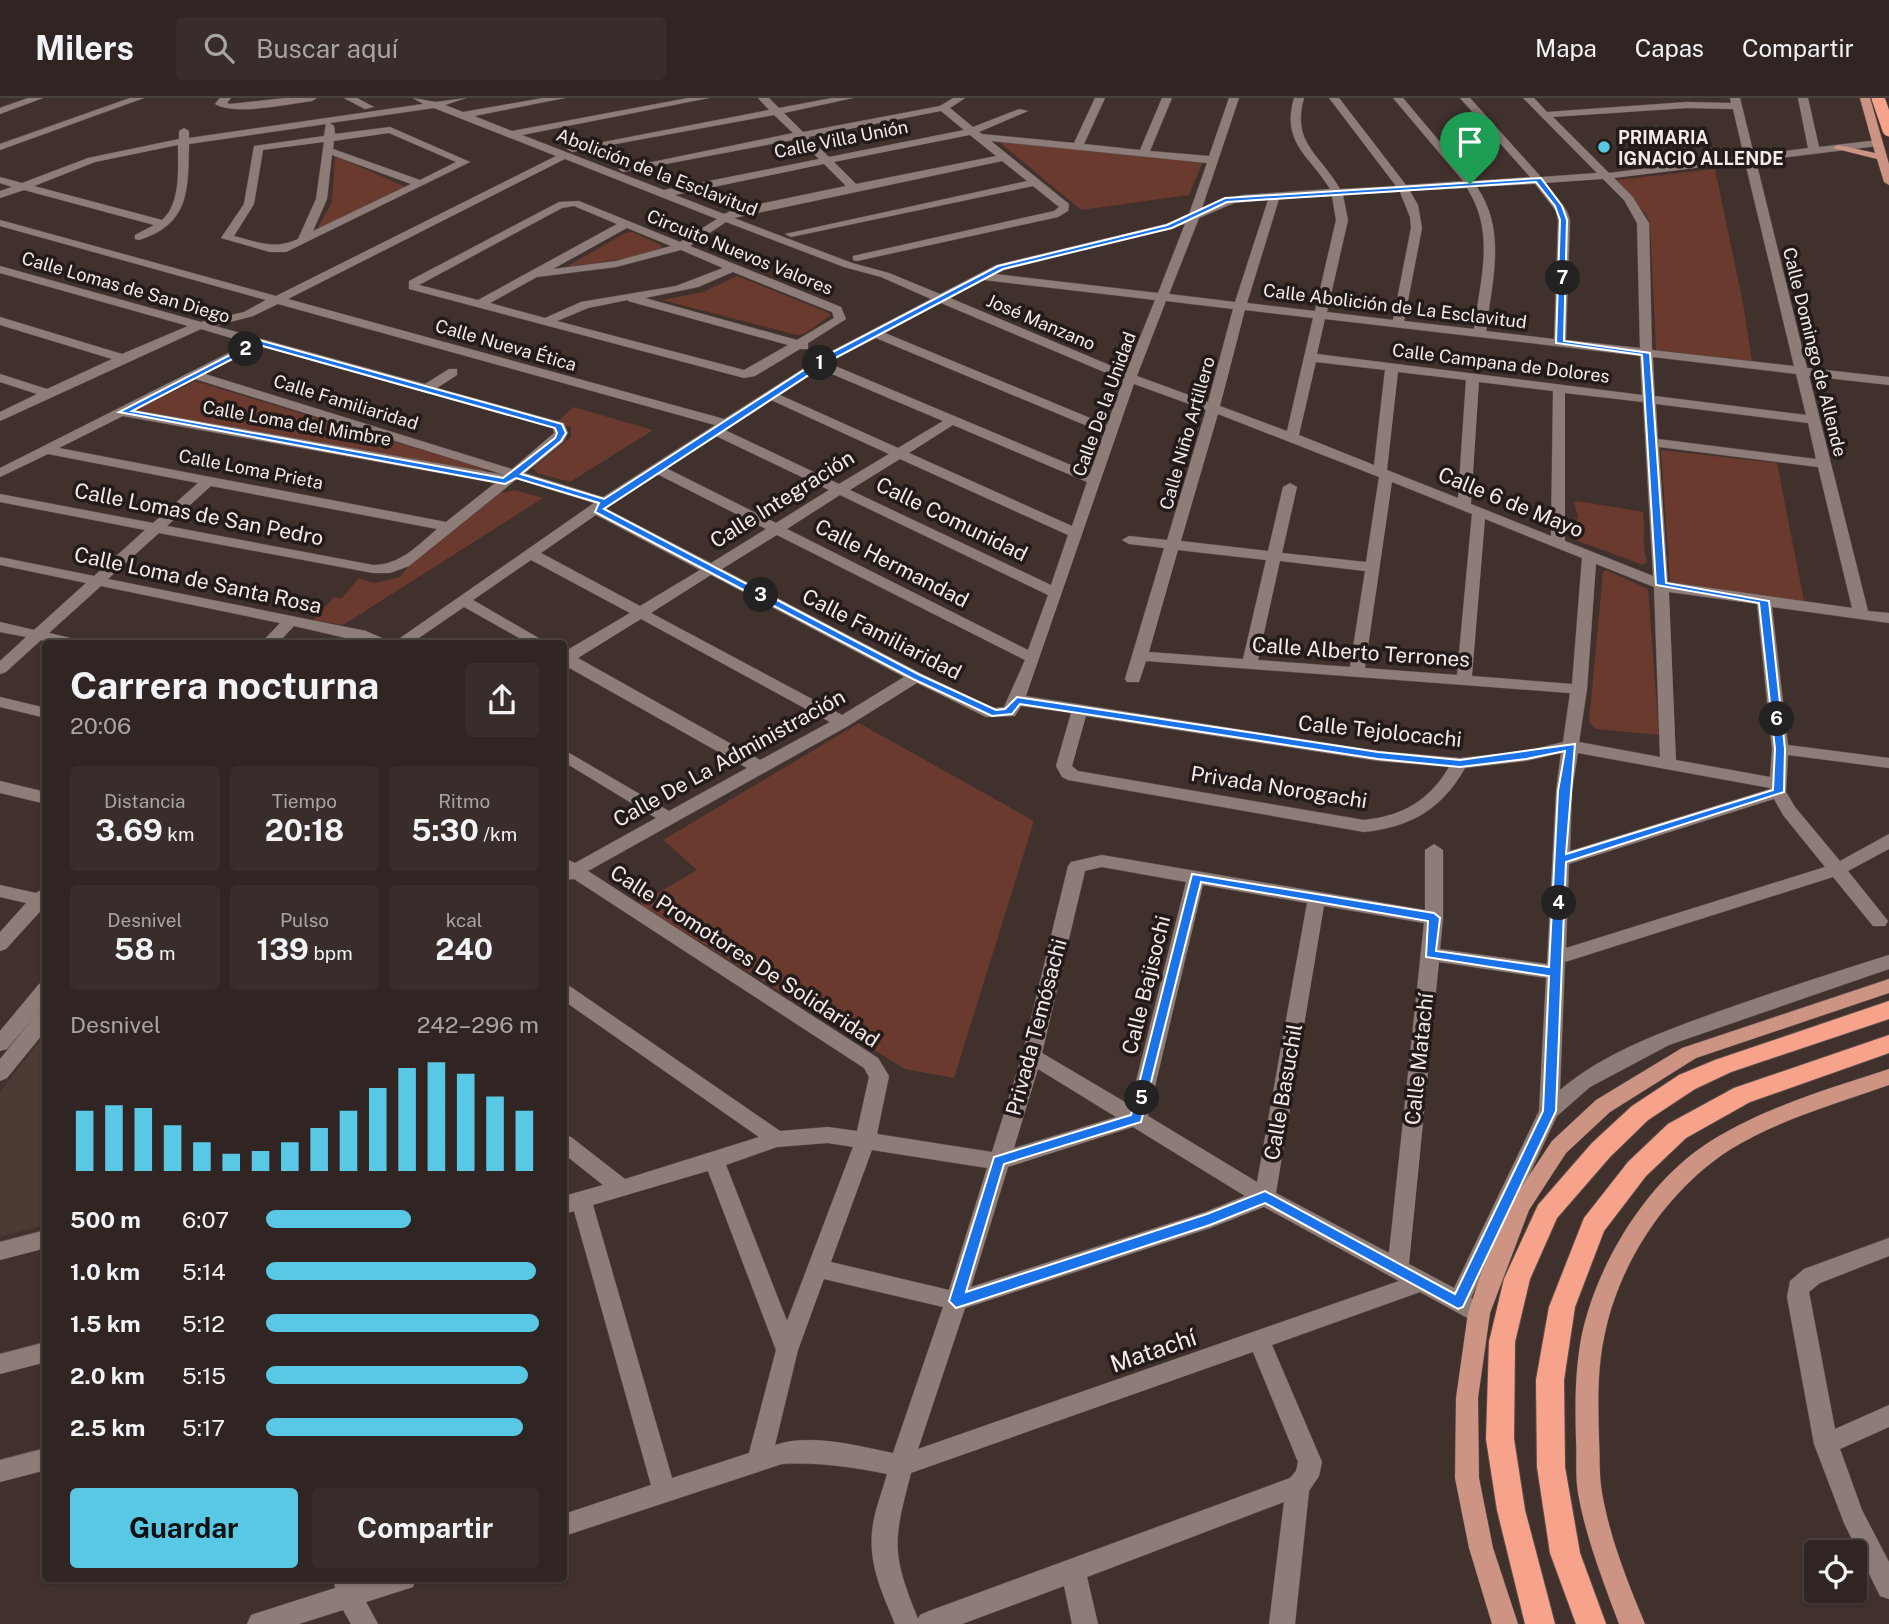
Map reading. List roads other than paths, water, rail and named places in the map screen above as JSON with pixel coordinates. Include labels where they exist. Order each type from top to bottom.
[{"type":"highway","points":[[1878,98],[1889,129]]},
{"type":"highway","points":[[1540,1624],[1511,1510],[1500,1439],[1502,1342],[1517,1279],[1547,1212],[1601,1150],[1640,1113],[1688,1082],[1723,1066],[1889,1010]]},
{"type":"highway","points":[[1591,1624],[1564,1553],[1552,1467],[1550,1380],[1562,1307],[1593,1226],[1637,1169],[1677,1131],[1742,1095],[1889,1044]]},
{"type":"main road","points":[[1865,98],[1884,150],[1889,182]]},
{"type":"main road","points":[[1873,124],[1889,129]]},
{"type":"main road","points":[[1505,1624],[1481,1548],[1467,1478],[1466,1398],[1479,1313],[1520,1206],[1559,1147],[1603,1106],[1689,1053],[1889,986]]},
{"type":"main road","points":[[1632,1624],[1605,1555],[1589,1491],[1589,1358],[1605,1295],[1642,1223],[1666,1192],[1704,1156],[1763,1123],[1889,1077]]},
{"type":"street","points":[[0,111],[38,98]]},
{"type":"street","points":[[0,148],[139,98]]},
{"type":"street","points":[[226,98],[220,104],[230,107],[312,98]]},
{"type":"street","points":[[349,98],[369,107]]},
{"type":"street","points":[[322,118],[369,107],[461,98]]},
{"type":"street","points":[[461,116],[560,98]]},
{"type":"street","points":[[512,134],[653,102],[704,98]]},
{"type":"street","points":[[763,98],[854,188]]},
{"type":"street","points":[[0,417],[198,326],[246,314],[568,152],[848,98]]},
{"type":"street","points":[[623,169],[943,108],[960,98]]},
{"type":"street","points":[[1006,140],[1031,98]]},
{"type":"street","points":[[1077,147],[1100,98]]},
{"type":"street","points":[[1144,153],[1167,98]]},
{"type":"street","name":"Calle De la Unidad","points":[[1017,700],[1130,378],[1164,297],[1234,98]]},
{"type":"street","points":[[1292,437],[1342,220],[1336,193],[1296,136],[1294,122],[1299,98]]},
{"type":"street","points":[[1334,98],[1402,189],[1416,218],[1398,323]]},
{"type":"street","points":[[1398,98],[1470,184],[1485,211],[1489,232],[1480,333]]},
{"type":"street","points":[[1465,98],[1559,206],[1564,220],[1560,343]]},
{"type":"street","points":[[1528,98],[1607,176],[1637,209],[1643,223],[1646,353],[1661,585],[1668,763]]},
{"type":"street","points":[[1803,98],[1814,150]]},
{"type":"street","points":[[2,182],[104,148],[431,100]]},
{"type":"street","name":"Abolición de la Esclavitud","points":[[431,100],[478,112],[526,131],[663,194],[791,234],[857,258],[885,275]]},
{"type":"street","name":"Abolición de la Esclavitud","points":[[431,100],[461,116],[623,169],[848,265],[885,275],[939,299]]},
{"type":"street","points":[[1545,115],[1736,102]]},
{"type":"street","name":"Calle Domingo de Allende","points":[[1736,102],[1861,614]]},
{"type":"street","points":[[857,258],[1058,214],[1065,206],[943,108]]},
{"type":"street","name":"Calle Villa Unión","points":[[663,194],[826,160],[976,134],[1023,111]]},
{"type":"street","points":[[302,242],[324,198],[327,143],[322,118]]},
{"type":"street","points":[[394,131],[464,161],[464,164],[421,184],[286,249],[275,250],[229,240],[226,236],[249,204],[257,149],[327,143],[394,131]]},
{"type":"street","points":[[976,134],[1006,140],[1213,160]]},
{"type":"street","points":[[0,195],[92,160],[184,136]]},
{"type":"street","points":[[139,237],[164,224],[174,215],[180,199],[184,136]]},
{"type":"street","points":[[327,143],[421,184]]},
{"type":"street","points":[[0,148],[21,154]]},
{"type":"street","points":[[406,640],[657,469],[824,360],[981,276],[1013,264],[1170,226],[1225,200],[1607,176],[1838,148],[1884,150]]},
{"type":"street","points":[[538,274],[626,262],[680,247],[730,215],[1004,157]]},
{"type":"street","points":[[2,182],[164,224]]},
{"type":"street","points":[[791,234],[1036,182]]},
{"type":"street","name":"Calle Niño Artillero","points":[[1133,679],[1213,408],[1240,306],[1275,196]]},
{"type":"street","name":"Circuito Nuevos Valores","points":[[575,203],[626,224],[840,313],[840,319],[751,373],[744,374],[416,289],[412,285],[565,204],[575,203]]},
{"type":"street","points":[[0,223],[277,298]]},
{"type":"street","points":[[478,305],[626,224]]},
{"type":"street","points":[[545,322],[584,305],[690,287],[711,280],[732,268]]},
{"type":"street","name":"Calle Lomas de San Diego","points":[[0,269],[559,426],[561,433],[558,439],[510,478]]},
{"type":"street","name":"Calle Abolición de La Esclavitud","points":[[981,276],[1889,381]]},
{"type":"street","name":"Calle Nueva Ética","points":[[277,298],[721,427]]},
{"type":"street","points":[[632,298],[796,346],[797,350],[1094,480]]},
{"type":"street","name":"José Manzano","points":[[939,299],[1130,378]]},
{"type":"street","points":[[0,321],[124,358]]},
{"type":"street","points":[[875,333],[1113,432]]},
{"type":"street","points":[[0,473],[259,342]]},
{"type":"street","name":"Calle Campana de Dolores","points":[[1309,357],[1814,420]]},
{"type":"street","points":[[1357,671],[1383,474],[1392,368]]},
{"type":"street","points":[[426,389],[453,372]]},
{"type":"street","name":"Calle Familiaridad","points":[[195,375],[602,506],[710,568],[916,677],[998,714],[1009,712],[1017,700]]},
{"type":"street","points":[[1464,506],[1473,377]]},
{"type":"street","points":[[0,378],[48,394]]},
{"type":"street","name":"Calle 6 de Mayo","points":[[1130,378],[1292,437],[1661,585],[1889,618]]},
{"type":"street","points":[[1558,543],[1559,387]]},
{"type":"street","points":[[770,395],[1077,534]]},
{"type":"street","name":"Calle Loma del Mimbre","points":[[123,412],[510,478]]},
{"type":"street","name":"Calle Integración","points":[[567,656],[953,420]]},
{"type":"street","name":"Calle Comunidad","points":[[721,427],[1056,593]]},
{"type":"street","points":[[1653,442],[1825,464]]},
{"type":"street","name":"Calle Loma Prieta","points":[[47,450],[447,527]]},
{"type":"street","name":"Calle Hermandad","points":[[657,469],[1033,658]]},
{"type":"street","points":[[447,527],[510,478]]},
{"type":"street","points":[[0,669],[208,481]]},
{"type":"street","points":[[1250,666],[1290,487]]},
{"type":"street","name":"Calle Lomas de San Pedro","points":[[0,498],[390,569],[404,563],[447,527]]},
{"type":"street","points":[[1464,680],[1479,512]]},
{"type":"street","points":[[1129,540],[1372,567]]},
{"type":"street","points":[[532,554],[842,722]]},
{"type":"street","points":[[1458,1302],[1549,1111],[1564,791],[1579,690],[1589,556]]},
{"type":"street","name":"Calle Loma de Santa Rosa","points":[[0,561],[376,640]]},
{"type":"street","points":[[464,601],[534,640]]},
{"type":"street","points":[[1764,601],[1780,749],[1779,788],[1789,810],[1879,921]]},
{"type":"street","points":[[272,640],[291,620]]},
{"type":"street","points":[[0,627],[60,640]]},
{"type":"street","name":"Calle Alberto Terrones","points":[[1139,656],[1579,690]]},
{"type":"street","points":[[567,660],[759,767]]},
{"type":"street","name":"Calle De La Administración","points":[[567,871],[842,722],[916,677]]},
{"type":"street","name":"Calle Tejolocachi","points":[[1017,700],[1378,756],[1460,763],[1526,756],[1571,746],[1668,763],[1779,788]]},
{"type":"street","points":[[0,702],[42,712]]},
{"type":"street","name":"Privada Norogachi","points":[[1080,710],[1064,766],[1068,774],[1364,826],[1394,822],[1425,808],[1449,784],[1460,763]]},
{"type":"street","points":[[1780,749],[1889,763]]},
{"type":"street","points":[[567,757],[669,818]]},
{"type":"street","points":[[0,787],[42,798]]},
{"type":"street","points":[[1560,860],[1779,788]]},
{"type":"street","points":[[1430,954],[1556,965],[1838,869],[1869,854],[1889,840]]},
{"type":"street","name":"Calle Matachí","points":[[1398,1268],[1434,918],[1434,850]]},
{"type":"street","name":"Privada Temósachi","points":[[908,1624],[889,1578],[884,1552],[884,1531],[901,1466],[956,1301],[1032,1056],[1077,866],[1102,861],[1196,877]]},
{"type":"street","name":"Calle Promotores De Solidaridad","points":[[567,871],[871,1063],[880,1081],[866,1139],[787,1350],[759,1460]]},
{"type":"street","points":[[1196,877],[1434,918]]},
{"type":"street","name":"Calle Bajisochi","points":[[1137,1118],[1196,877]]},
{"type":"street","points":[[0,891],[42,897]]},
{"type":"street","name":"Calle Basuchil","points":[[1265,1197],[1317,897]]},
{"type":"street","points":[[0,944],[42,898]]},
{"type":"street","points":[[1549,1111],[1583,1082],[1662,1040],[1889,962]]},
{"type":"street","points":[[0,1044],[42,994]]},
{"type":"street","points":[[567,994],[777,1139]]},
{"type":"street","points":[[0,1073],[42,1021]]},
{"type":"street","points":[[1032,1056],[1265,1197],[1479,1313]]},
{"type":"street","points":[[664,1490],[572,1203],[714,1161],[777,1139],[828,1135],[999,1161],[1137,1118]]},
{"type":"street","points":[[567,1145],[622,1188]]},
{"type":"street","points":[[714,1161],[787,1350]]},
{"type":"street","points":[[818,1268],[956,1301],[1210,1219],[1265,1197]]},
{"type":"street","points":[[0,1251],[42,1240]]},
{"type":"street","points":[[1889,1247],[1812,1276],[1798,1288],[1826,1444],[1852,1515],[1889,1587]]},
{"type":"street","name":"Matachí","points":[[901,1466],[1422,1282]]},
{"type":"street","points":[[929,1624],[1298,1486],[1307,1476],[1310,1462],[1259,1340]]},
{"type":"street","points":[[0,1364],[42,1353]]},
{"type":"street","points":[[1826,1444],[1889,1416]]},
{"type":"street","points":[[567,1524],[782,1453],[807,1450],[836,1452],[901,1466]]},
{"type":"street","points":[[0,1471],[42,1460]]},
{"type":"street","points":[[1282,1624],[1298,1486]]},
{"type":"street","points":[[1073,1570],[1085,1624]]},
{"type":"street","points":[[260,1624],[348,1588],[382,1582]]},
{"type":"street","points":[[348,1588],[365,1624]]},
{"type":"place","name":"PRIMARIA IGNACIO ALLENDE","points":[[1604,147]]}]
